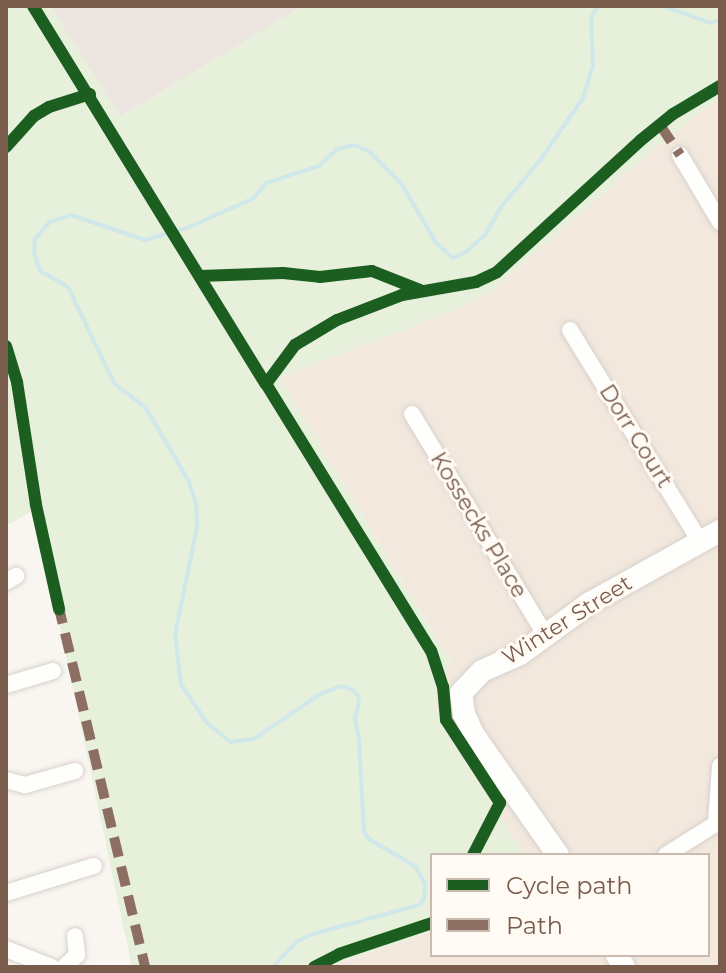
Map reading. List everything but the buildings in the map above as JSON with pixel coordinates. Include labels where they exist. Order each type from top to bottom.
[{"type":"street","points":[[680,155],[720,222]]},
{"type":"street","name":"Dorr Court","points":[[570,330],[711,537]]},
{"type":"street","name":"Kossecks Place","points":[[412,414],[546,636]]},
{"type":"street","name":"Winter Street","points":[[557,853],[473,734],[464,714],[461,693],[482,671],[520,654],[613,589],[711,537]]},
{"type":"street","points":[[6,685],[53,671]]},
{"type":"street","points":[[669,853],[718,823],[720,766]]},
{"type":"street","points":[[6,780],[25,785],[75,771]]},
{"type":"street","points":[[6,893],[94,866]]},
{"type":"street","points":[[64,967],[78,953],[75,936]]},
{"type":"street","points":[[6,949],[52,967]]},
{"type":"shaded area","points":[[50,6],[303,6],[120,117]]},
{"type":"shaded area","points":[[720,97],[720,967],[328,967],[430,932],[430,957],[710,957],[710,853],[523,853],[442,726],[435,702],[436,683],[452,663],[279,377],[451,312],[495,289],[652,150]]},
{"type":"green space","points":[[6,6],[50,6],[120,117],[303,6],[720,6],[720,97],[652,150],[495,289],[451,312],[279,377],[452,664],[436,683],[435,702],[442,726],[523,853],[430,853],[430,932],[328,967],[132,967],[35,509],[6,526]]},
{"type":"waterway","points":[[273,967],[297,941],[313,934],[419,905],[424,899],[425,884],[415,866],[369,839],[364,832],[355,718],[359,704],[358,696],[351,689],[341,686],[320,694],[254,739],[231,742],[207,723],[181,684],[175,634],[197,528],[196,504],[188,480],[146,408],[114,383],[68,287],[40,271],[34,253],[35,239],[50,222],[71,215],[145,240],[187,228],[254,198],[266,183],[319,166],[337,149],[354,145],[369,151],[401,183],[436,243],[453,258],[467,251],[485,235],[501,207],[541,159],[583,98],[593,66],[591,18],[598,6]]},
{"type":"waterway","points":[[663,6],[711,23],[720,20]]},
{"type":"marked path","points":[[660,125],[680,155]]},
{"type":"marked path","points":[[58,604],[145,967]]},
{"type":"cycle path","points":[[33,6],[266,384]]},
{"type":"cycle path","points":[[474,853],[500,803],[446,720],[443,687],[431,651],[266,384],[295,345],[337,320],[402,295],[476,282],[497,272],[641,140],[673,114],[720,86]]},
{"type":"cycle path","points":[[6,147],[34,116],[49,107],[90,94]]},
{"type":"cycle path","points":[[200,276],[283,273],[320,277],[372,271],[420,290]]},
{"type":"cycle path","points":[[6,346],[17,382],[36,505],[59,609]]},
{"type":"cycle path","points":[[314,967],[339,954],[430,924]]}]
